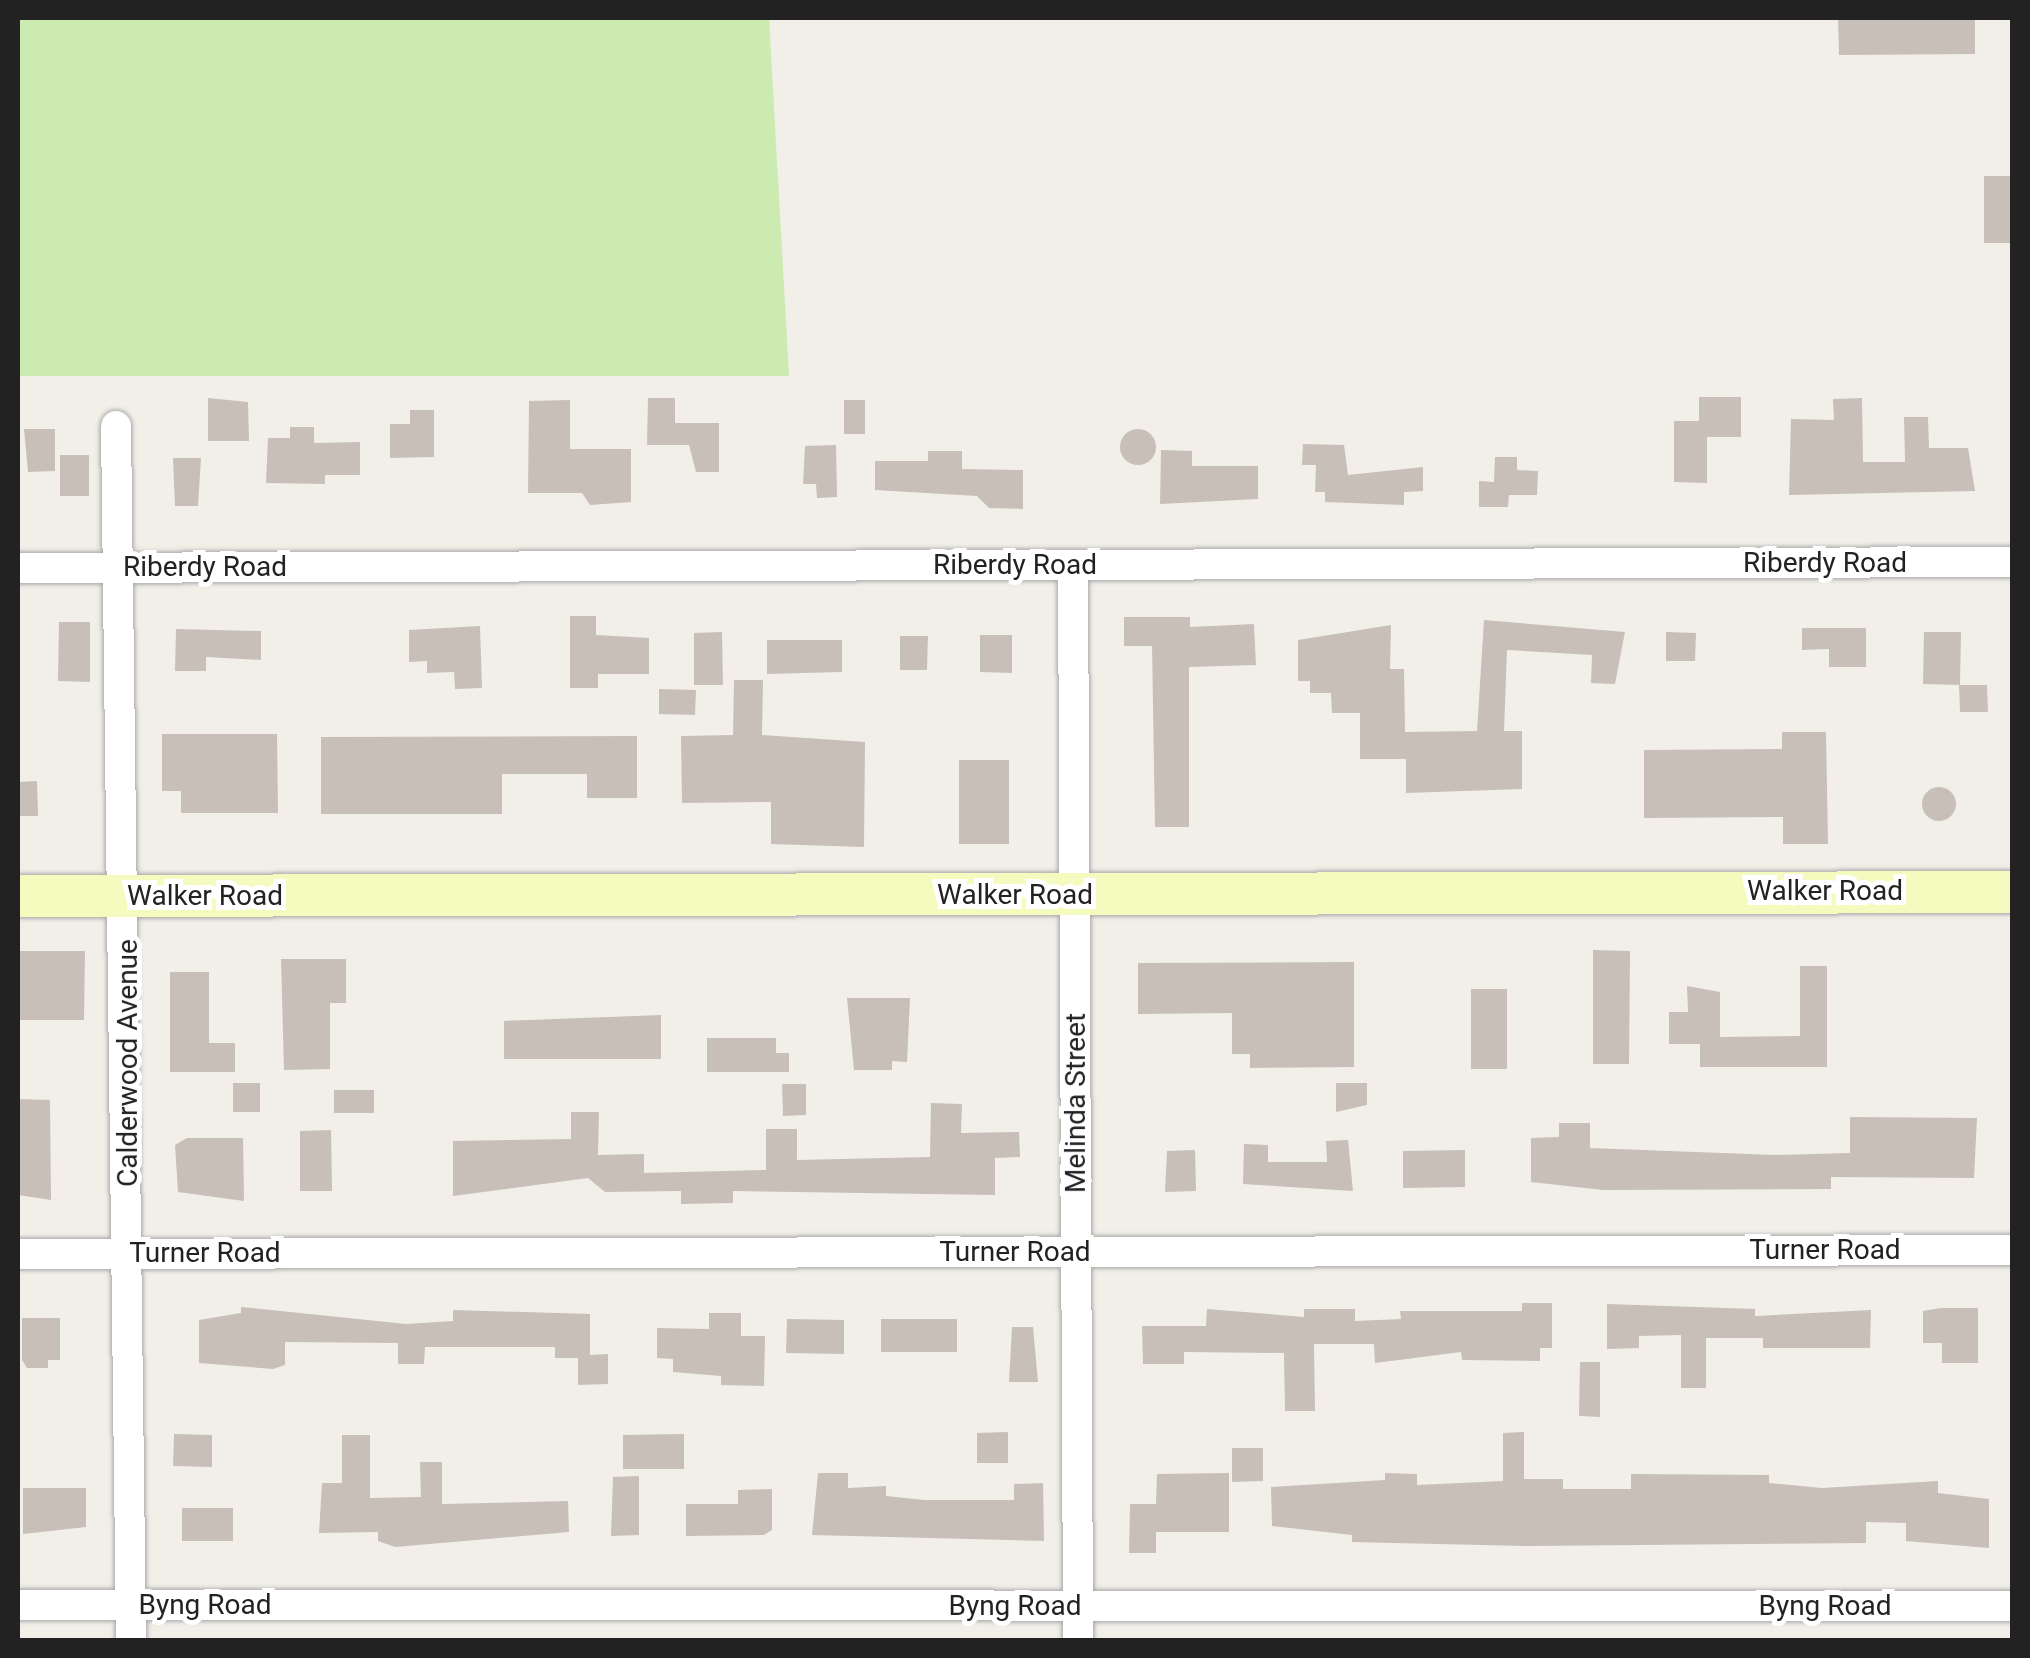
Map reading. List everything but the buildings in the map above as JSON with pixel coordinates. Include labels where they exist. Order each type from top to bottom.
[{"type":"main road","name":"Walker Road","points":[[18,896],[2012,892]]},
{"type":"street","name":"Calderwood Avenue","points":[[116,426],[128,896],[131,1640]]},
{"type":"street","name":"Riberdy Road","points":[[18,568],[2012,562]]},
{"type":"street","name":"Melinda Street","points":[[1073,565],[1078,1640]]},
{"type":"street","name":"Turner Road","points":[[18,1254],[2012,1250]]},
{"type":"street","name":"Byng Road","points":[[18,1606],[2012,1606]]},
{"type":"green space","points":[[18,18],[769,18],[789,376],[18,376]]}]
